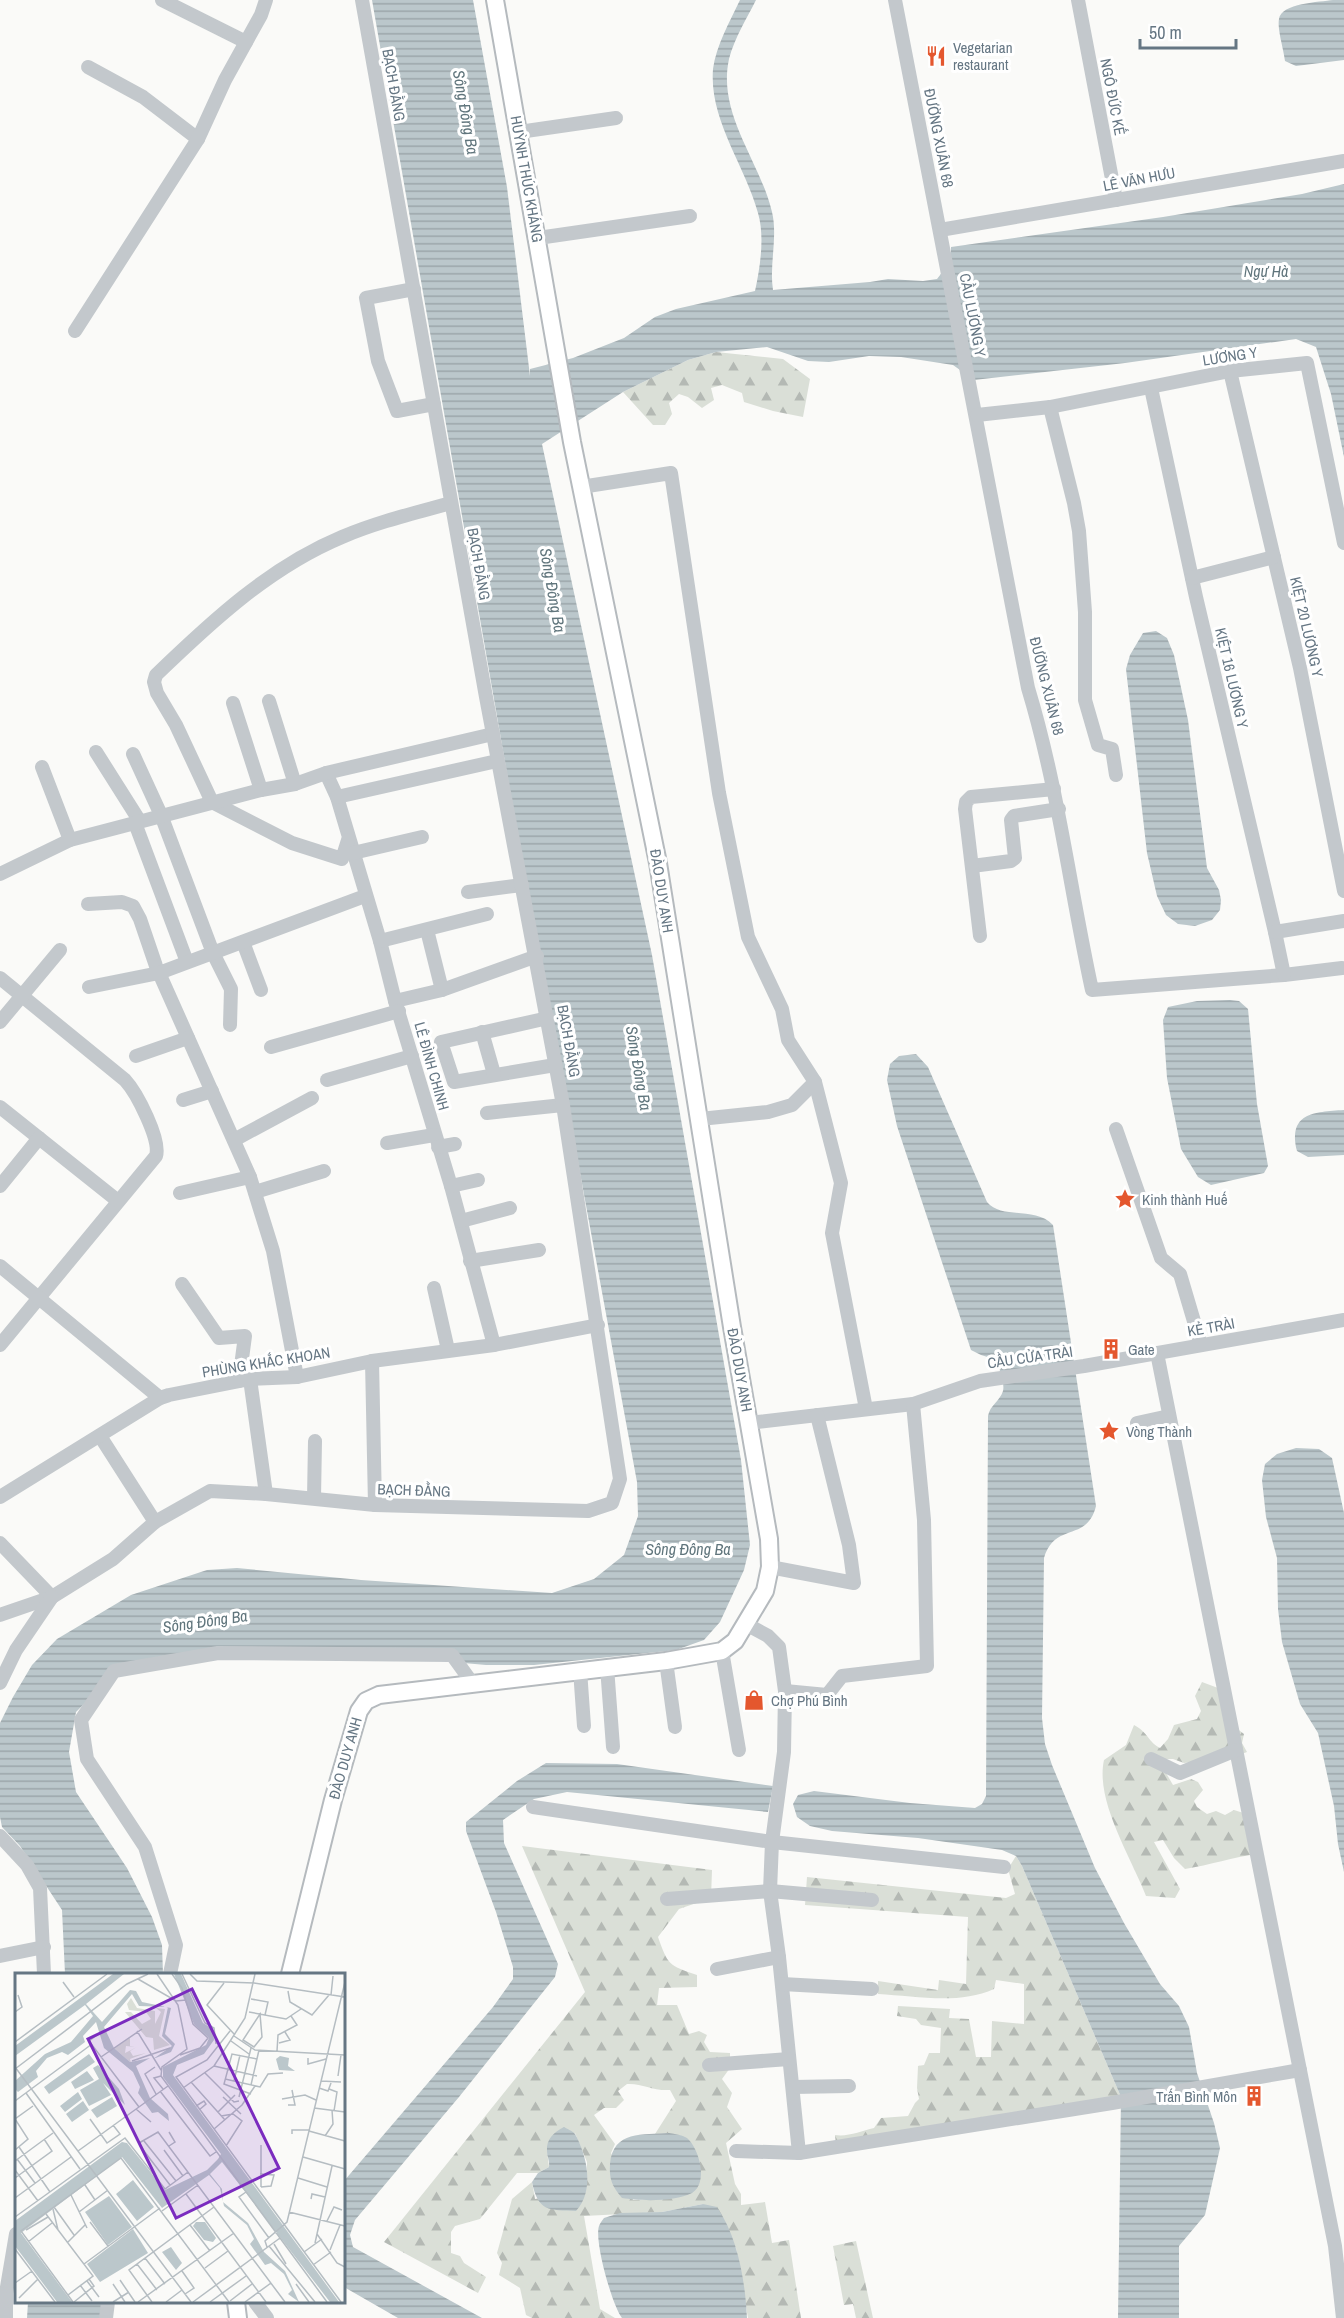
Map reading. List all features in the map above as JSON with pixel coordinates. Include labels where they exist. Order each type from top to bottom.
[{"type":"main road","name":"HUỲNH THÚC KHÁNG","points":[[495,0],[572,442]]},
{"type":"main road","name":"ĐÀO DUY ANH","points":[[290,1973],[333,1800],[359,1711],[366,1701],[379,1695],[666,1660],[722,1651],[735,1641],[765,1591],[770,1567],[769,1539],[658,863],[572,442]]},
{"type":"main road","points":[[236,2303],[238,2318]]},
{"type":"street","points":[[162,0],[246,42]]},
{"type":"street","points":[[75,331],[198,139],[261,15],[266,0]]},
{"type":"street","name":"BẠCH ĐẰNG","points":[[51,1598],[113,1559],[155,1522],[210,1491],[314,1498],[375,1505],[588,1511],[612,1503],[620,1479],[598,1325],[548,1018],[497,761],[362,0]]},
{"type":"street","name":"ĐƯỜNG XUÂN 68","points":[[895,0],[943,248]]},
{"type":"street","name":"NGÔ ĐỨC KẾ","points":[[1078,0],[1116,200]]},
{"type":"street","points":[[88,67],[143,97],[198,139]]},
{"type":"street","points":[[519,132],[616,118]]},
{"type":"street","name":"LÊ VĂN HƯU","points":[[940,230],[1344,161]]},
{"type":"street","points":[[538,238],[690,216]]},
{"type":"street","name":"CẦU LƯƠNG Y","points":[[943,248],[971,390]]},
{"type":"street","points":[[414,289],[366,298],[378,361],[397,411],[434,404]]},
{"type":"street","name":"LƯƠNG Y","points":[[977,415],[1050,407],[1230,371],[1307,363],[1344,543]]},
{"type":"street","name":"KIỆT 20 LƯƠNG Y","points":[[1230,371],[1300,668],[1344,891]]},
{"type":"street","name":"KIỆT 16 LƯƠNG Y","points":[[1151,388],[1192,578],[1284,975]]},
{"type":"street","name":"ĐƯỜNG XUÂN 68","points":[[971,390],[1028,688],[1043,736],[1059,809],[1092,990],[1284,975]]},
{"type":"street","points":[[1050,407],[1079,531],[1085,612],[1085,700],[1098,745],[1112,749],[1116,775]]},
{"type":"street","points":[[581,487],[671,473],[719,793],[748,937],[782,1009],[788,1040],[815,1082],[841,1183],[832,1233],[866,1409]]},
{"type":"street","points":[[422,837],[351,847],[342,859],[292,843],[212,802],[177,725],[157,693],[154,682],[156,675],[235,602],[303,556],[343,537],[451,503]]},
{"type":"street","points":[[1192,578],[1274,557]]},
{"type":"street","points":[[269,701],[295,784]]},
{"type":"street","points":[[233,703],[261,790]]},
{"type":"street","points":[[2,870],[70,840],[137,821],[493,734]]},
{"type":"street","points":[[96,752],[137,821],[187,962]]},
{"type":"street","points":[[132,754],[161,815],[213,953],[231,989],[230,1025]]},
{"type":"street","points":[[337,797],[497,761]]},
{"type":"street","points":[[42,767],[70,840]]},
{"type":"street","name":"LÊ ĐÌNH CHINH","points":[[326,773],[337,797],[380,941],[461,1221],[494,1345]]},
{"type":"street","points":[[980,936],[965,809],[969,797],[1054,789]]},
{"type":"street","points":[[972,866],[1011,861],[1015,858],[1011,820],[1014,816],[1059,809]]},
{"type":"street","points":[[468,892],[522,885]]},
{"type":"street","points":[[89,987],[159,973],[365,896]]},
{"type":"street","points":[[88,904],[122,902],[133,906],[140,919],[159,973],[250,1177],[273,1251],[297,1377]]},
{"type":"street","points":[[380,941],[487,914]]},
{"type":"street","points":[[1275,932],[1344,921]]},
{"type":"street","points":[[427,930],[441,990]]},
{"type":"street","points":[[243,942],[261,990]]},
{"type":"street","points":[[0,1022],[60,950]]},
{"type":"street","points":[[271,1047],[397,1006],[537,956]]},
{"type":"street","points":[[1284,975],[1341,968]]},
{"type":"street","points":[[0,978],[125,1080],[134,1091],[158,1150],[156,1156],[0,1345]]},
{"type":"street","points":[[548,1018],[441,1042],[454,1082],[555,1065]]},
{"type":"street","points":[[482,1032],[494,1074]]},
{"type":"street","points":[[136,1056],[188,1038]]},
{"type":"street","points":[[327,1080],[412,1056]]},
{"type":"street","points":[[700,1119],[768,1112],[792,1106],[815,1082]]},
{"type":"street","points":[[183,1100],[212,1091]]},
{"type":"street","points":[[234,1140],[312,1098]]},
{"type":"street","points":[[487,1113],[563,1105]]},
{"type":"street","points":[[0,1107],[118,1201]]},
{"type":"street","points":[[1116,1129],[1161,1258],[1180,1274],[1201,1345]]},
{"type":"street","points":[[0,1186],[39,1138]]},
{"type":"street","points":[[387,1143],[436,1141],[455,1144]]},
{"type":"street","points":[[255,1192],[324,1171]]},
{"type":"street","points":[[180,1193],[250,1177]]},
{"type":"street","points":[[451,1186],[477,1180]]},
{"type":"street","points":[[461,1221],[510,1208]]},
{"type":"street","points":[[470,1261],[539,1250]]},
{"type":"street","points":[[0,1266],[160,1398]]},
{"type":"street","points":[[182,1284],[219,1338],[245,1336],[244,1380],[266,1494]]},
{"type":"street","points":[[434,1288],[448,1350]]},
{"type":"street","name":"KẺ TRÀI","points":[[1084,1366],[1344,1320]]},
{"type":"street","name":"PHÙNG KHẮC KHOAN","points":[[0,1497],[160,1398],[244,1380],[297,1377],[372,1361],[494,1345],[598,1325]]},
{"type":"street","points":[[1156,1353],[1300,2070],[1340,2245],[1343,2318]]},
{"type":"street","points":[[372,1361],[375,1505]]},
{"type":"street","name":"CẦU CỬA TRÀI","points":[[913,1404],[980,1381],[1084,1366]]},
{"type":"street","points":[[749,1423],[913,1404],[924,1520],[927,1666],[842,1676],[827,1695],[785,1691]]},
{"type":"street","points":[[770,1567],[854,1583],[849,1545],[817,1415]]},
{"type":"street","points":[[1137,1423],[1169,1416]]},
{"type":"street","points":[[100,1436],[155,1522]]},
{"type":"street","points":[[314,1498],[315,1441]]},
{"type":"street","points":[[0,1543],[51,1598]]},
{"type":"street","points":[[0,1615],[51,1598]]},
{"type":"street","points":[[0,1683],[16,1650],[51,1598]]},
{"type":"street","points":[[746,1624],[768,1636],[779,1647],[785,1691],[784,1752],[772,1842],[770,1891],[799,2153]]},
{"type":"street","points":[[722,1651],[740,1750]]},
{"type":"street","points":[[170,1973],[176,1945],[144,1847],[87,1759],[81,1719],[114,1671],[218,1653],[453,1655],[473,1684]]},
{"type":"street","points":[[666,1660],[675,1727]]},
{"type":"street","points":[[607,1666],[613,1747]]},
{"type":"street","points":[[580,1670],[584,1726]]},
{"type":"street","points":[[1150,1759],[1180,1773],[1236,1750]]},
{"type":"street","points":[[533,1807],[772,1842],[1004,1867]]},
{"type":"street","points":[[0,1836],[27,1865],[40,1888],[44,1973]]},
{"type":"street","points":[[667,1899],[770,1891],[872,1900]]},
{"type":"street","points":[[0,1956],[44,1947]]},
{"type":"street","points":[[717,1969],[779,1957]]},
{"type":"street","points":[[782,1984],[872,1989]]},
{"type":"street","points":[[709,2065],[789,2059]]},
{"type":"street","points":[[736,2151],[799,2153],[1112,2103],[1300,2070]]},
{"type":"street","points":[[793,2087],[849,2086]]},
{"type":"street","points":[[6,2318],[6,2293],[15,2240]]},
{"type":"street","points":[[106,2318],[108,2303]]},
{"type":"street","points":[[256,2303],[267,2318]]},
{"type":"green space","points":[[716,352],[783,359],[810,379],[803,417],[744,402],[742,393],[722,385],[711,388],[714,400],[702,408],[688,397],[679,394],[669,403],[672,414],[665,425],[653,425],[623,392],[688,360]]},
{"type":"green space","points":[[1202,1682],[1218,1688],[1231,1724],[1244,1734],[1242,1743],[1247,1752],[1231,1758],[1184,1763],[1173,1759],[1163,1759],[1162,1766],[1173,1785],[1191,1779],[1198,1782],[1203,1790],[1194,1801],[1197,1807],[1207,1814],[1216,1811],[1225,1815],[1234,1810],[1256,1817],[1258,1854],[1185,1869],[1174,1858],[1163,1840],[1154,1842],[1180,1889],[1175,1898],[1146,1896],[1109,1811],[1103,1776],[1104,1760],[1126,1745],[1134,1725],[1160,1748],[1168,1739],[1174,1725],[1197,1719],[1201,1711],[1195,1696]]},
{"type":"green space","points":[[522,1846],[712,1870],[711,1898],[679,1909],[658,1937],[670,1963],[697,1975],[697,1987],[659,1988],[657,2005],[677,2005],[689,2034],[699,2031],[707,2035],[704,2042],[710,2052],[730,2053],[730,2068],[722,2079],[732,2093],[727,2107],[742,2129],[726,2143],[735,2184],[741,2194],[741,2205],[765,2202],[772,2243],[789,2240],[801,2318],[748,2318],[736,2248],[703,2204],[662,2212],[584,2216],[600,2309],[615,2318],[532,2318],[526,2315],[520,2288],[499,2275],[502,2263],[497,2253],[512,2199],[532,2182],[535,2199],[586,2191],[587,2162],[575,2133],[547,2151],[549,2167],[538,2173],[517,2173],[480,2219],[455,2226],[451,2232],[451,2253],[460,2256],[464,2263],[486,2277],[478,2293],[384,2242],[585,1992]],"holes":[[[627,2084],[670,2090],[676,2101],[655,2134],[669,2133],[670,2198],[633,2200],[611,2153],[615,2144],[594,2115],[604,2108],[616,2108],[624,2100],[618,2091]]]},
{"type":"green space","points":[[1016,1856],[1121,2097],[836,2145],[835,2135],[874,2128],[881,2118],[908,2116],[919,2099],[918,2066],[924,2065],[929,2053],[940,2053],[941,2028],[921,2025],[916,2019],[897,2016],[898,2006],[950,2009],[949,2018],[969,2019],[976,2057],[991,2057],[992,2021],[1024,2024],[1024,1984],[996,1980],[994,1989],[981,1994],[952,1998],[878,1994],[878,1981],[938,1990],[939,1980],[966,1984],[968,1917],[805,1905],[807,1877],[1006,1898],[1015,1894],[1008,1869]]},
{"type":"green space","points":[[856,2241],[873,2318],[856,2318],[853,2304],[844,2305],[833,2246]]},
{"type":"water","name":"Sông Đông Ba","points":[[372,0],[473,0],[507,187],[530,376],[530,369],[573,358],[624,338],[655,317],[676,309],[755,291],[761,252],[760,222],[752,195],[722,124],[713,88],[713,69],[720,43],[740,0],[756,0],[731,51],[727,79],[729,99],[734,118],[759,174],[772,212],[774,222],[773,290],[888,279],[923,281],[937,279],[951,261],[951,247],[1163,217],[1302,194],[1344,184],[1344,457],[1331,394],[1316,347],[1296,339],[1125,363],[974,380],[953,365],[901,357],[869,356],[829,362],[808,361],[767,347],[716,352],[688,360],[623,392],[542,444],[652,955],[741,1460],[750,1545],[744,1570],[720,1622],[704,1640],[676,1650],[534,1665],[486,1665],[351,1653],[146,1660],[103,1685],[76,1712],[69,1752],[76,1792],[127,1868],[152,1917],[162,1945],[163,1973],[65,1973],[62,1910],[20,1846],[2,1827],[0,1817],[0,1723],[32,1665],[57,1639],[131,1595],[207,1570],[237,1568],[361,1580],[552,1593],[594,1579],[624,1555],[638,1516],[637,1482],[517,831]]},
{"type":"water","points":[[1344,0],[1344,60],[1296,66],[1285,61],[1279,28],[1281,14],[1294,6]]},
{"type":"water","points":[[1156,631],[1167,638],[1174,655],[1188,720],[1207,868],[1219,890],[1221,900],[1220,910],[1212,920],[1195,926],[1178,924],[1166,915],[1157,896],[1147,853],[1126,669],[1130,655],[1143,633]]},
{"type":"water","points":[[1197,1001],[1239,1001],[1248,1009],[1257,1104],[1268,1166],[1264,1173],[1211,1185],[1198,1177],[1181,1149],[1167,1078],[1163,1020],[1168,1007]]},
{"type":"water","points":[[916,1054],[928,1067],[987,1202],[1001,1211],[1037,1216],[1053,1225],[1096,1506],[1086,1525],[1056,1539],[1044,1558],[1042,1718],[1045,1744],[1052,1765],[1095,1868],[1160,1984],[1179,2006],[1189,2027],[1197,2073],[1220,2148],[1205,2215],[1179,2246],[1179,2318],[1118,2318],[1121,2097],[1016,1856],[1002,1850],[918,1838],[832,1831],[810,1826],[797,1817],[793,1804],[798,1795],[814,1791],[910,1803],[975,1808],[982,1804],[986,1796],[988,1416],[1002,1394],[1003,1383],[994,1359],[971,1350],[897,1126],[887,1080],[890,1064],[899,1056]]},
{"type":"water","points":[[1344,1110],[1344,1155],[1308,1157],[1297,1151],[1295,1138],[1300,1122],[1313,1114]]},
{"type":"water","points":[[1296,1448],[1319,1449],[1332,1458],[1344,1513],[1344,1872],[1334,1806],[1318,1733],[1300,1704],[1282,1642],[1278,1609],[1277,1558],[1266,1517],[1262,1480],[1265,1464],[1277,1454]]},
{"type":"water","points":[[546,1763],[617,1764],[773,1786],[768,1812],[567,1792],[534,1799],[503,1820],[504,1843],[558,1964],[555,1977],[459,2097],[355,2220],[350,2235],[353,2247],[482,2318],[398,2318],[345,2288],[345,2180],[493,2007],[513,1979],[513,1967],[496,1912],[466,1831],[466,1822],[517,1781]]},
{"type":"water","points":[[564,2127],[575,2134],[586,2162],[586,2193],[576,2211],[552,2209],[541,2204],[532,2182],[538,2173],[549,2167],[547,2151],[549,2139]]},
{"type":"water","points":[[669,2133],[687,2138],[695,2149],[701,2174],[697,2188],[692,2193],[676,2198],[648,2200],[622,2198],[610,2174],[612,2153],[617,2145],[631,2136]]},
{"type":"water","points":[[703,2204],[717,2207],[730,2232],[742,2274],[747,2318],[622,2318],[613,2300],[601,2258],[598,2234],[601,2222],[604,2218],[620,2213],[662,2212]]},
{"type":"water","points":[[28,2303],[103,2303],[101,2318],[27,2318]]},
{"type":"place","name":"Vegetarian restaurant","points":[[936,56]]},
{"type":"place","name":"Kinh thành Huế","points":[[1125,1199]]},
{"type":"place","name":"Gate","points":[[1111,1349]]},
{"type":"place","name":"Vòng Thành","points":[[1109,1431]]},
{"type":"place","name":"Chợ Phú Bình","points":[[754,1700]]},
{"type":"place","name":"Trấn Bình Môn","points":[[1254,2096]]},
{"type":"water label","name":"Ngự Hà","points":[[1266,271]]}]
